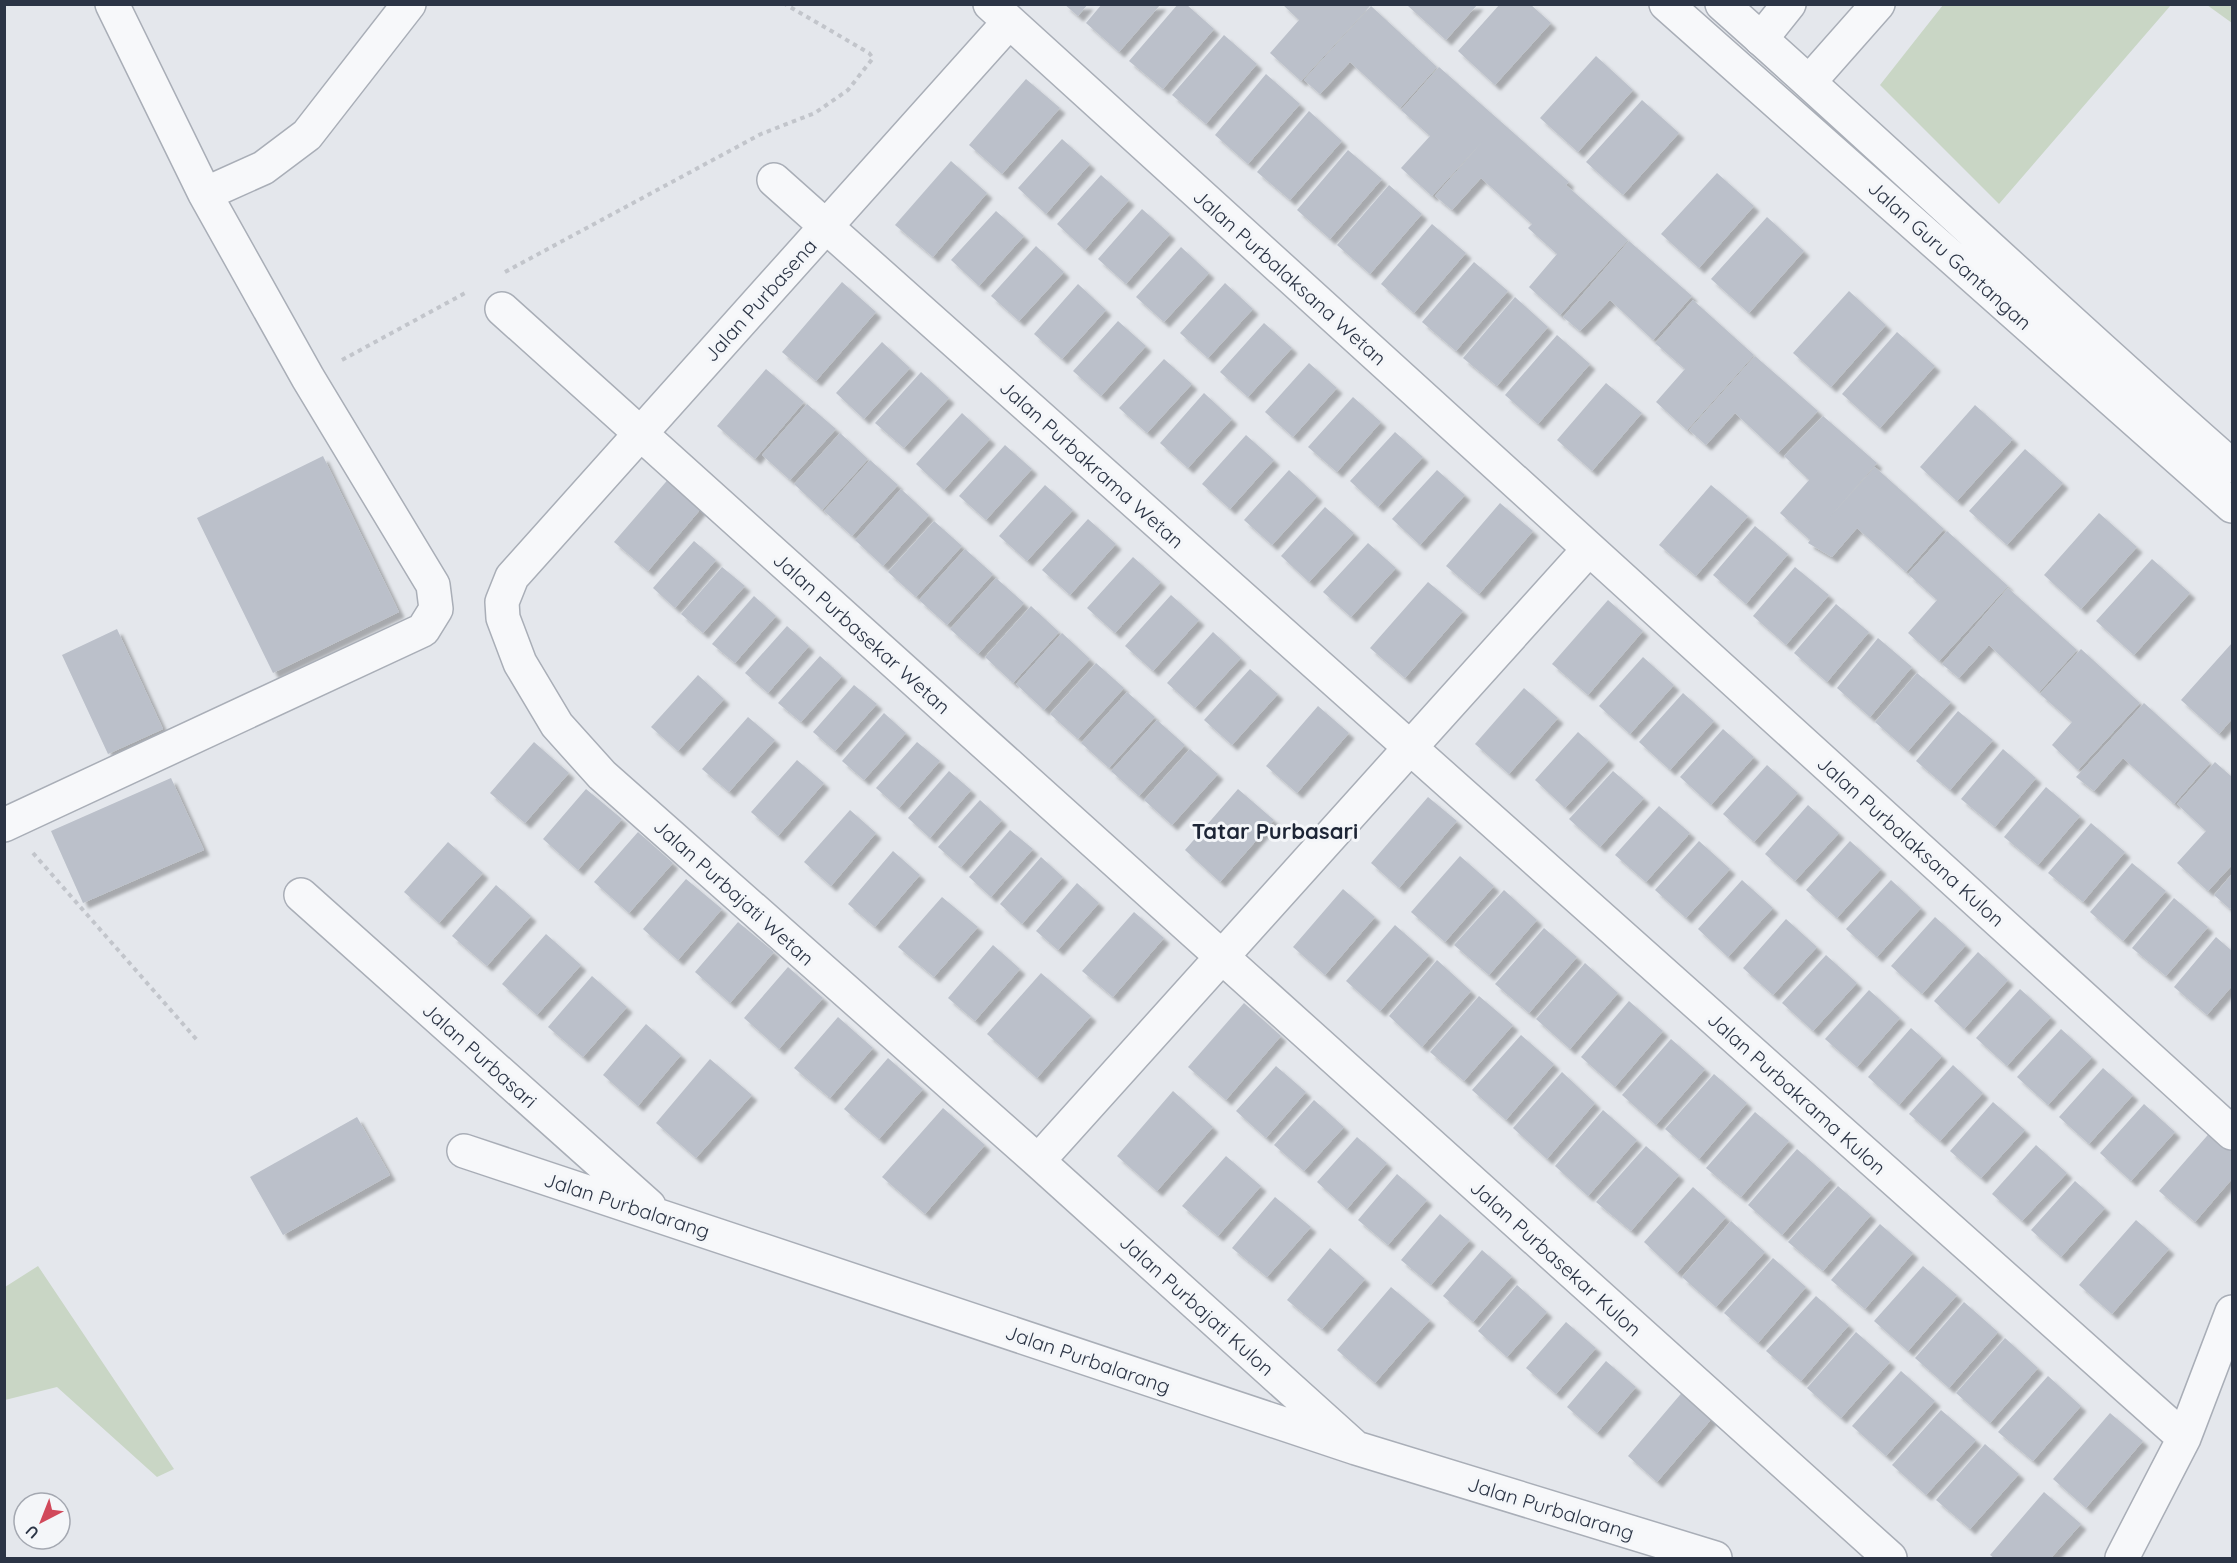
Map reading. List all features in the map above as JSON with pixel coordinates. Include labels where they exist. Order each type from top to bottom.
[{"type":"street","points":[[6,824],[423,630],[436,609],[433,585],[308,378],[205,194],[112,4]]},
{"type":"street","points":[[205,194],[263,168],[307,135],[409,4]]},
{"type":"street","name":"Jalan Guru Gantangan","points":[[1666,4],[2232,506]]},
{"type":"street","name":"Jalan Guru Gantangan","points":[[1722,4],[1810,81],[2110,359],[2232,466]]},
{"type":"street","points":[[1761,39],[1789,4]]},
{"type":"street","points":[[1810,81],[1878,4]]},
{"type":"street","name":"Jalan Purbasena","points":[[512,578],[825,227],[999,13]]},
{"type":"street","name":"Jalan Purbalaksana Wetan","points":[[999,13],[1589,549]]},
{"type":"street","name":"Jalan Purbakrama Wetan","points":[[774,180],[1410,748]]},
{"type":"street","name":"Jalan Purbasekar Wetan","points":[[502,309],[1222,957]]},
{"type":"street","points":[[1038,1161],[1589,549]]},
{"type":"street","name":"Jalan Purbalaksana Kulon","points":[[1589,549],[2232,1133]]},
{"type":"street","name":"Jalan Purbajati Wetan","points":[[512,578],[502,602],[504,618],[520,663],[557,725],[602,775],[1038,1161]]},
{"type":"street","name":"Jalan Purbakrama Kulon","points":[[1410,748],[2184,1438]]},
{"type":"street","name":"Jalan Purbasari","points":[[301,895],[659,1215]]},
{"type":"street","name":"Jalan Purbasekar Kulon","points":[[1222,957],[1890,1558]]},
{"type":"street","name":"Jalan Purbalarang","points":[[464,1151],[1356,1448],[1715,1558]]},
{"type":"street","name":"Jalan Purbajati Kulon","points":[[1038,1161],[1356,1448]]},
{"type":"street","points":[[2122,1558],[2184,1438],[2232,1312]]},
{"type":"path","points":[[498,276],[761,134],[815,113],[848,90],[873,58],[869,53],[785,4]]},
{"type":"path","points":[[308,378],[477,287]]},
{"type":"path","points":[[6,824],[197,1040]]},
{"type":"green space","points":[[1943,5],[2171,5],[1999,204],[1880,85]]},
{"type":"green space","points":[[2207,5],[2232,5],[2232,23]]},
{"type":"green space","points":[[38,1266],[174,1469],[157,1477],[57,1387],[5,1400],[5,1287]]},
{"type":"building","points":[[1064,4],[1088,4],[1078,16]]},
{"type":"building","points":[[1102,4],[1161,4],[1119,52],[1086,23]]},
{"type":"building","points":[[1178,4],[1186,4],[1214,29],[1163,89],[1129,61]]},
{"type":"building","points":[[1282,4],[1368,4],[1370,6],[1301,81],[1270,53],[1299,20]]},
{"type":"building","points":[[1409,4],[1478,4],[1446,40],[1408,6]]},
{"type":"building","points":[[1500,4],[1530,4],[1551,23],[1495,85],[1458,51]]},
{"type":"building","points":[[1371,6],[1437,67],[1400,108],[1350,62],[1320,94],[1304,80]]},
{"type":"building","points":[[1224,35],[1257,64],[1206,124],[1172,95]]},
{"type":"building","points":[[1596,56],[1633,90],[1578,152],[1540,118]]},
{"type":"building","points":[[1439,67],[1569,182],[1566,185],[1628,240],[1560,315],[1529,287],[1557,254],[1528,228],[1532,224],[1481,178],[1452,210],[1435,196],[1483,141],[1432,196],[1401,168],[1430,136],[1401,110]]},
{"type":"building","points":[[1266,74],[1300,104],[1248,164],[1215,135]]},
{"type":"building","points":[[1026,79],[1060,108],[1002,174],[969,145]]},
{"type":"building","points":[[1642,100],[1679,133],[1623,195],[1586,162]]},
{"type":"building","points":[[1309,111],[1342,141],[1290,200],[1257,172]]},
{"type":"building","points":[[1062,139],[1090,164],[1046,214],[1018,188]]},
{"type":"building","points":[[1348,150],[1382,179],[1330,239],[1297,210]]},
{"type":"building","points":[[951,161],[987,193],[933,257],[895,225]]},
{"type":"building","points":[[1717,173],[1754,206],[1699,268],[1661,234]]},
{"type":"building","points":[[1101,175],[1129,200],[1085,250],[1057,224]]},
{"type":"building","points":[[1389,185],[1422,214],[1370,274],[1337,245]]},
{"type":"building","points":[[1142,209],[1170,234],[1126,284],[1098,259]]},
{"type":"building","points":[[996,211],[1024,236],[979,286],[951,260]]},
{"type":"building","points":[[1767,217],[1804,251],[1749,313],[1711,279]]},
{"type":"building","points":[[1432,224],[1466,253],[1414,313],[1381,284]]},
{"type":"building","points":[[1629,241],[1692,296],[1653,340],[1610,300],[1580,331],[1563,317]]},
{"type":"building","points":[[1036,246],[1064,272],[1019,321],[991,296]]},
{"type":"building","points":[[1181,247],[1209,273],[1164,322],[1136,297]]},
{"type":"building","points":[[1474,262],[1508,291],[1456,351],[1422,322]]},
{"type":"building","points":[[842,282],[876,312],[816,381],[782,352]]},
{"type":"building","points":[[1225,283],[1253,309],[1208,358],[1180,333]]},
{"type":"building","points":[[1078,284],[1106,310],[1062,359],[1034,334]]},
{"type":"building","points":[[1849,291],[1886,325],[1831,387],[1793,353]]},
{"type":"building","points":[[1515,297],[1548,327],[1497,386],[1463,358]]},
{"type":"building","points":[[1693,300],[1754,355],[1687,430],[1656,402],[1685,369],[1655,343]]},
{"type":"building","points":[[1118,321],[1146,346],[1101,396],[1073,371]]},
{"type":"building","points":[[1264,323],[1292,348],[1248,397],[1220,372]]},
{"type":"building","points":[[1897,332],[1935,366],[1880,428],[1842,394]]},
{"type":"building","points":[[1557,335],[1590,364],[1538,424],[1505,395]]},
{"type":"building","points":[[882,342],[910,368],[864,419],[836,393]]},
{"type":"building","points":[[1755,356],[1818,411],[1778,453],[1735,413],[1706,445],[1689,430]]},
{"type":"building","points":[[1164,359],[1192,384],[1147,433],[1119,408]]},
{"type":"building","points":[[1309,363],[1337,388],[1293,437],[1265,412]]},
{"type":"building","points":[[766,369],[804,402],[755,459],[717,426]]},
{"type":"building","points":[[921,372],[949,398],[904,448],[875,423]]},
{"type":"building","points":[[1606,383],[1642,413],[1592,471],[1557,440]]},
{"type":"building","points":[[1204,393],[1232,419],[1188,468],[1160,443]]},
{"type":"building","points":[[1353,397],[1381,422],[1337,472],[1308,447]]},
{"type":"building","points":[[807,404],[836,429],[790,480],[762,455]]},
{"type":"building","points":[[1975,405],[2013,439],[1957,501],[1920,467]]},
{"type":"building","points":[[962,413],[990,439],[944,490],[916,464]]},
{"type":"building","points":[[1823,416],[1877,463],[1829,518],[1875,467],[1944,529],[1906,572],[1857,528],[1832,557],[1808,543],[1810,540],[1780,513],[1809,480],[1784,456]]},
{"type":"building","points":[[1395,432],[1423,457],[1378,507],[1350,481]]},
{"type":"building","points":[[840,433],[868,459],[822,510],[794,484]]},
{"type":"building","points":[[1246,435],[1274,460],[1230,509],[1202,484]]},
{"type":"building","points":[[1005,445],[1032,469],[986,520],[959,496]]},
{"type":"building","points":[[2025,449],[2063,483],[2007,545],[1969,511]]},
{"type":"building","points":[[323,456],[399,612],[273,673],[197,518]]},
{"type":"building","points":[[870,460],[898,485],[852,536],[824,511]]},
{"type":"building","points":[[1289,470],[1317,496],[1272,545],[1244,520]]},
{"type":"building","points":[[1437,470],[1465,495],[1420,545],[1392,519]]},
{"type":"building","points":[[671,476],[705,504],[648,571],[614,542]]},
{"type":"building","points":[[1045,485],[1073,510],[1027,561],[999,536]]},
{"type":"building","points":[[1711,485],[1748,516],[1696,576],[1659,545]]},
{"type":"building","points":[[901,489],[929,515],[883,566],[855,540]]},
{"type":"building","points":[[1500,503],[1533,531],[1479,594],[1446,566]]},
{"type":"building","points":[[1325,507],[1354,533],[1309,582],[1281,556]]},
{"type":"building","points":[[2099,513],[2137,547],[2081,609],[2044,575]]},
{"type":"building","points":[[1088,519],[1116,544],[1070,595],[1042,570]]},
{"type":"building","points":[[934,521],[962,546],[916,597],[888,572]]},
{"type":"building","points":[[1755,526],[1788,554],[1746,604],[1713,575]]},
{"type":"building","points":[[1947,531],[2008,586],[1939,661],[1908,633],[1937,600],[1908,574]]},
{"type":"building","points":[[694,541],[716,560],[675,608],[653,588]]},
{"type":"building","points":[[1368,543],[1396,568],[1351,617],[1323,592]]},
{"type":"building","points":[[965,549],[993,574],[947,625],[919,600]]},
{"type":"building","points":[[1133,557],[1161,582],[1115,633],[1087,608]]},
{"type":"building","points":[[2152,559],[2190,593],[2134,655],[2096,621]]},
{"type":"building","points":[[722,567],[745,586],[703,633],[681,614]]},
{"type":"building","points":[[1795,567],[1829,595],[1786,645],[1753,616]]},
{"type":"building","points":[[996,578],[1024,603],[978,654],[950,629]]},
{"type":"building","points":[[1428,582],[1463,611],[1405,678],[1370,648]]},
{"type":"building","points":[[2008,588],[2077,650],[2039,692],[1989,645],[1959,678],[1942,664]]},
{"type":"building","points":[[1171,595],[1199,620],[1153,671],[1125,646]]},
{"type":"building","points":[[754,596],[776,616],[735,663],[712,644]]},
{"type":"building","points":[[1608,600],[1643,631],[1588,695],[1552,664]]},
{"type":"building","points":[[1836,604],[1869,632],[1827,682],[1794,653]]},
{"type":"building","points":[[1031,606],[1059,632],[1013,683],[985,657]]},
{"type":"building","points":[[787,626],[809,646],[768,693],[745,673]]},
{"type":"building","points":[[117,629],[163,729],[108,754],[62,655]]},
{"type":"building","points":[[1213,632],[1241,658],[1195,708],[1167,683]]},
{"type":"building","points":[[1062,633],[1090,659],[1044,710],[1016,684]]},
{"type":"building","points":[[1878,638],[1912,667],[1870,717],[1837,688]]},
{"type":"building","points":[[2232,643],[2232,719],[2219,734],[2181,700]]},
{"type":"building","points":[[2081,649],[2140,703],[2078,770],[2052,745],[2072,722],[2040,694]]},
{"type":"building","points":[[820,656],[842,676],[801,722],[778,703]]},
{"type":"building","points":[[1643,657],[1674,685],[1630,734],[1599,706]]},
{"type":"building","points":[[1096,663],[1124,688],[1078,739],[1050,714]]},
{"type":"building","points":[[1250,669],[1278,694],[1232,745],[1204,720]]},
{"type":"building","points":[[1917,673],[1951,702],[1908,751],[1875,722]]},
{"type":"building","points":[[698,675],[724,699],[678,751],[651,727]]},
{"type":"building","points":[[854,685],[877,704],[835,751],[813,732]]},
{"type":"building","points":[[1524,688],[1558,718],[1509,774],[1475,744]]},
{"type":"building","points":[[1127,692],[1155,717],[1109,768],[1081,743]]},
{"type":"building","points":[[1683,693],[1714,721],[1670,770],[1639,742]]},
{"type":"building","points":[[2144,703],[2210,763],[2174,804],[2123,758],[2094,791],[2076,777]]},
{"type":"building","points":[[1318,706],[1349,733],[1297,793],[1266,766]]},
{"type":"building","points":[[1958,711],[1993,740],[1950,790],[1916,761]]},
{"type":"building","points":[[884,713],[906,733],[864,780],[842,761]]},
{"type":"building","points":[[748,717],[775,740],[729,792],[702,769]]},
{"type":"building","points":[[1157,720],[1185,745],[1139,796],[1111,771]]},
{"type":"building","points":[[1723,729],[1754,757],[1711,805],[1680,777]]},
{"type":"building","points":[[1578,732],[1609,760],[1565,808],[1535,780]]},
{"type":"building","points":[[534,742],[569,773],[525,823],[490,793]]},
{"type":"building","points":[[917,742],[940,761],[899,808],[876,788]]},
{"type":"building","points":[[1190,749],[1218,774],[1172,825],[1144,800]]},
{"type":"building","points":[[2003,749],[2036,778],[1995,827],[1961,799]]},
{"type":"building","points":[[797,760],[824,783],[778,836],[751,812]]},
{"type":"building","points":[[2215,762],[2232,777],[2232,865],[2208,891],[2177,863],[2206,831],[2177,804]]},
{"type":"building","points":[[1767,765],[1798,793],[1754,842],[1723,814]]},
{"type":"building","points":[[949,771],[971,790],[930,838],[908,818]]},
{"type":"building","points":[[1613,771],[1644,798],[1600,847],[1569,819]]},
{"type":"building","points":[[171,778],[204,850],[83,903],[51,831]]},
{"type":"building","points":[[2046,787],[2080,816],[2038,865],[2004,837]]},
{"type":"building","points":[[586,789],[622,819],[578,870],[543,839]]},
{"type":"building","points":[[1238,789],[1274,820],[1220,882],[1185,850]]},
{"type":"building","points":[[1428,797],[1457,821],[1399,888],[1371,863]]},
{"type":"building","points":[[980,800],[1002,820],[961,867],[938,847]]},
{"type":"building","points":[[1808,805],[1839,833],[1795,881],[1765,854]]},
{"type":"building","points":[[1659,806],[1690,833],[1646,882],[1615,855]]},
{"type":"building","points":[[850,810],[876,833],[831,886],[804,862]]},
{"type":"building","points":[[2091,823],[2125,852],[2083,902],[2048,873]]},
{"type":"building","points":[[1010,830],[1033,849],[991,897],[969,877]]},
{"type":"building","points":[[638,832],[673,863],[629,913],[594,882]]},
{"type":"building","points":[[1699,841],[1730,869],[1686,918],[1655,890]]},
{"type":"building","points":[[1850,841],[1881,869],[1837,918],[1806,890]]},
{"type":"building","points":[[448,842],[483,873],[439,923],[404,892]]},
{"type":"building","points":[[893,851],[920,875],[875,927],[848,904]]},
{"type":"building","points":[[1460,856],[1494,886],[1445,942],[1411,912]]},
{"type":"building","points":[[1041,857],[1063,877],[1022,924],[1000,904]]},
{"type":"building","points":[[2132,863],[2166,891],[2123,941],[2090,912]]},
{"type":"building","points":[[2232,874],[2232,906],[2230,909],[2214,895]]},
{"type":"building","points":[[686,879],[722,909],[678,960],[643,929]]},
{"type":"building","points":[[1742,880],[1773,908],[1728,957],[1698,929]]},
{"type":"building","points":[[1891,880],[1921,908],[1877,957],[1846,929]]},
{"type":"building","points":[[1077,883],[1099,903],[1058,950],[1036,931]]},
{"type":"building","points":[[496,885],[531,916],[487,966],[452,936]]},
{"type":"building","points":[[1343,889],[1375,917],[1325,975],[1293,947]]},
{"type":"building","points":[[1504,890],[1537,920],[1489,975],[1454,945]]},
{"type":"building","points":[[942,897],[978,927],[934,977],[898,947]]},
{"type":"building","points":[[2174,898],[2208,927],[2166,976],[2132,948]]},
{"type":"building","points":[[1134,912],[1164,938],[1113,997],[1082,971]]},
{"type":"building","points":[[1935,917],[1966,945],[1922,994],[1891,966]]},
{"type":"building","points":[[1786,919],[1817,947],[1773,995],[1743,968]]},
{"type":"building","points":[[738,922],[774,952],[730,1003],[695,972]]},
{"type":"building","points":[[1395,925],[1429,955],[1380,1011],[1346,981]]},
{"type":"building","points":[[1544,928],[1577,957],[1529,1013],[1495,984]]},
{"type":"building","points":[[546,934],[581,965],[537,1015],[502,984]]},
{"type":"building","points":[[2216,937],[2232,951],[2232,986],[2207,1015],[2174,987]]},
{"type":"building","points":[[993,945],[1020,969],[975,1021],[948,998]]},
{"type":"building","points":[[1978,952],[2008,980],[1964,1029],[1934,1001]]},
{"type":"building","points":[[1826,955],[1857,983],[1813,1031],[1782,1003]]},
{"type":"building","points":[[1437,960],[1471,991],[1422,1047],[1389,1016]]},
{"type":"building","points":[[1585,963],[1618,993],[1570,1049],[1536,1019]]},
{"type":"building","points":[[788,967],[823,998],[779,1049],[744,1018]]},
{"type":"building","points":[[1041,973],[1091,1016],[1037,1078],[987,1034]]},
{"type":"building","points":[[592,976],[627,1007],[583,1057],[548,1027]]},
{"type":"building","points":[[2020,989],[2051,1017],[2007,1066],[1976,1038]]},
{"type":"building","points":[[1869,990],[1900,1018],[1857,1067],[1825,1039]]},
{"type":"building","points":[[1479,996],[1513,1025],[1464,1081],[1430,1052]]},
{"type":"building","points":[[1629,1001],[1663,1031],[1615,1087],[1581,1057]]},
{"type":"building","points":[[1244,1003],[1281,1036],[1226,1100],[1188,1067]]},
{"type":"building","points":[[838,1017],[873,1048],[830,1098],[794,1068]]},
{"type":"building","points":[[646,1024],[681,1055],[638,1106],[603,1075]]},
{"type":"building","points":[[1911,1028],[1942,1056],[1899,1105],[1868,1077]]},
{"type":"building","points":[[2061,1029],[2092,1057],[2048,1105],[2017,1077]]},
{"type":"building","points":[[1521,1035],[1554,1064],[1506,1120],[1472,1090]]},
{"type":"building","points":[[1671,1039],[1705,1069],[1656,1125],[1622,1095]]},
{"type":"building","points":[[888,1058],[923,1089],[879,1139],[844,1109]]},
{"type":"building","points":[[710,1059],[752,1095],[696,1158],[656,1123]]},
{"type":"building","points":[[1953,1065],[1983,1093],[1940,1141],[1909,1114]]},
{"type":"building","points":[[1276,1066],[1306,1092],[1266,1138],[1236,1111]]},
{"type":"building","points":[[2103,1068],[2133,1095],[2089,1144],[2059,1117]]},
{"type":"building","points":[[1562,1072],[1595,1103],[1547,1159],[1513,1128]]},
{"type":"building","points":[[1714,1074],[1747,1103],[1699,1159],[1665,1129]]},
{"type":"building","points":[[1173,1091],[1213,1127],[1157,1191],[1117,1156]]},
{"type":"building","points":[[1314,1100],[1344,1127],[1304,1171],[1274,1145]]},
{"type":"building","points":[[1993,1102],[2025,1130],[1981,1178],[1950,1151]]},
{"type":"building","points":[[2144,1104],[2175,1132],[2131,1181],[2100,1153]]},
{"type":"building","points":[[943,1108],[985,1145],[925,1214],[882,1177]]},
{"type":"building","points":[[1603,1110],[1637,1140],[1588,1196],[1555,1166]]},
{"type":"building","points":[[1755,1112],[1789,1141],[1741,1197],[1706,1168]]},
{"type":"building","points":[[357,1117],[390,1175],[283,1235],[250,1177]]},
{"type":"building","points":[[2213,1129],[2232,1146],[2232,1179],[2195,1222],[2159,1191]]},
{"type":"building","points":[[1357,1137],[1387,1163],[1347,1209],[1317,1182]]},
{"type":"building","points":[[2036,1145],[2067,1173],[2022,1221],[1992,1194]]},
{"type":"building","points":[[1646,1146],[1679,1175],[1631,1231],[1596,1202]]},
{"type":"building","points":[[1797,1149],[1831,1179],[1782,1235],[1748,1205]]},
{"type":"building","points":[[1226,1156],[1261,1186],[1218,1236],[1182,1206]]},
{"type":"building","points":[[1397,1174],[1427,1200],[1388,1245],[1358,1220]]},
{"type":"building","points":[[2075,1181],[2105,1208],[2061,1257],[2031,1230]]},
{"type":"building","points":[[1838,1186],[1871,1215],[1823,1271],[1788,1242]]},
{"type":"building","points":[[1693,1187],[1726,1217],[1677,1273],[1644,1242]]},
{"type":"building","points":[[1275,1197],[1311,1227],[1267,1277],[1232,1248]]},
{"type":"building","points":[[1440,1214],[1470,1240],[1431,1285],[1401,1260]]},
{"type":"building","points":[[2136,1220],[2169,1249],[2112,1314],[2079,1285]]},
{"type":"building","points":[[1731,1221],[1765,1252],[1716,1307],[1682,1277]]},
{"type":"building","points":[[1880,1224],[1913,1253],[1865,1309],[1831,1280]]},
{"type":"building","points":[[1330,1248],[1365,1279],[1322,1329],[1287,1300]]},
{"type":"building","points":[[1482,1250],[1512,1276],[1473,1322],[1443,1296]]},
{"type":"building","points":[[1773,1258],[1806,1287],[1758,1343],[1724,1313]]},
{"type":"building","points":[[1923,1266],[1957,1295],[1908,1351],[1874,1321]]},
{"type":"building","points":[[1517,1285],[1547,1312],[1507,1357],[1478,1331]]},
{"type":"building","points":[[1391,1287],[1430,1320],[1375,1383],[1337,1350]]},
{"type":"building","points":[[1816,1296],[1849,1325],[1801,1381],[1766,1351]]},
{"type":"building","points":[[1964,1302],[1998,1332],[1949,1388],[1915,1358]]},
{"type":"building","points":[[1566,1322],[1596,1348],[1556,1394],[1526,1368]]},
{"type":"building","points":[[1856,1332],[1890,1362],[1841,1418],[1807,1388]]},
{"type":"building","points":[[2005,1338],[2038,1368],[1990,1423],[1956,1393]]},
{"type":"building","points":[[1606,1361],[1636,1387],[1597,1433],[1567,1407]]},
{"type":"building","points":[[1901,1371],[1935,1401],[1886,1456],[1852,1426]]},
{"type":"building","points":[[2048,1376],[2081,1406],[2033,1461],[1998,1432]]},
{"type":"building","points":[[1685,1389],[1715,1415],[1657,1482],[1628,1456]]},
{"type":"building","points":[[1941,1410],[1976,1440],[1926,1495],[1892,1465]]},
{"type":"building","points":[[2110,1413],[2143,1441],[2086,1508],[2053,1479]]},
{"type":"building","points":[[1985,1444],[2019,1474],[1970,1529],[1936,1500]]},
{"type":"building","points":[[2044,1492],[2081,1524],[2051,1558],[1994,1558],[1990,1555]]},
{"type":"district","name":"Tatar Purbasari","points":[[1275,831]]}]
